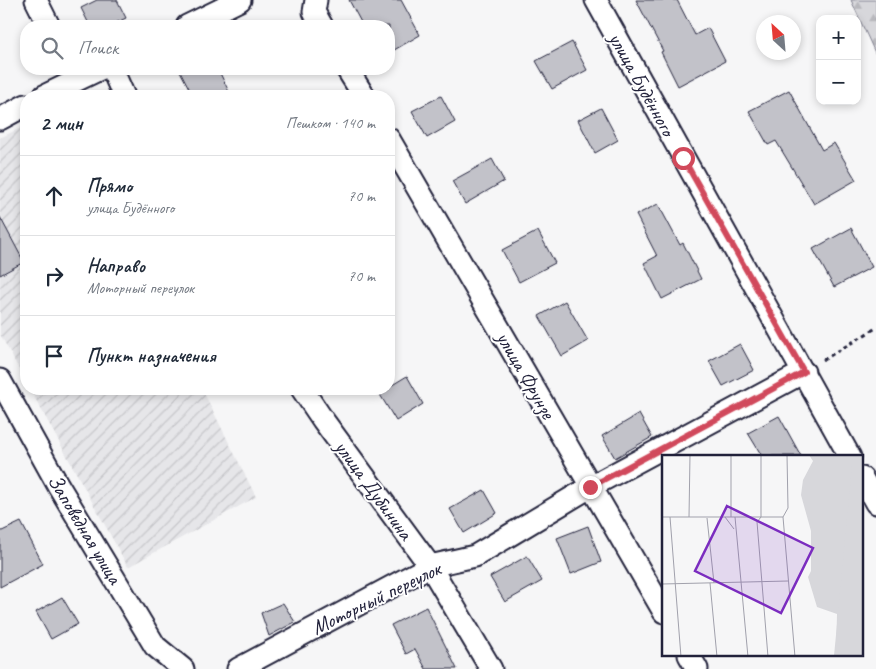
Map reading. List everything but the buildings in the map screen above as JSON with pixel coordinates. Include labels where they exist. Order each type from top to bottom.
[{"type":"street","points":[[36,0],[46,20]]},
{"type":"street","points":[[198,20],[240,0]]},
{"type":"street","points":[[316,0],[314,12],[319,20]]},
{"type":"street","name":"улица Будённого","points":[[596,0],[849,455]]},
{"type":"street","points":[[52,90],[72,75]]},
{"type":"street","points":[[115,75],[121,90]]},
{"type":"street","points":[[351,75],[360,90]]},
{"type":"street","points":[[0,119],[20,108]]},
{"type":"street","name":"улица Фрунзе","points":[[395,148],[662,609]]},
{"type":"street","name":"Моторный переулок","points":[[238,669],[430,566],[475,556],[590,487],[804,372]]},
{"type":"street","name":"Заповедная улица","points":[[0,380],[58,484],[155,646],[183,669]]},
{"type":"street","name":"улица Дубинина","points":[[306,395],[430,566],[491,669]]},
{"type":"street","points":[[864,482],[876,503]]},
{"type":"street","points":[[690,656],[697,669]]},
{"type":"path","points":[[804,372],[876,328]]},
{"type":"shaded area","points":[[20,128],[20,371],[0,334],[0,138]]},
{"type":"shaded area","points":[[33,395],[205,395],[256,497],[128,567]]},
{"type":"green space","points":[[851,0],[876,0],[876,55],[861,22],[861,15],[858,15]]},
{"type":"route","points":[[590,487],[804,372],[683,158]]}]
